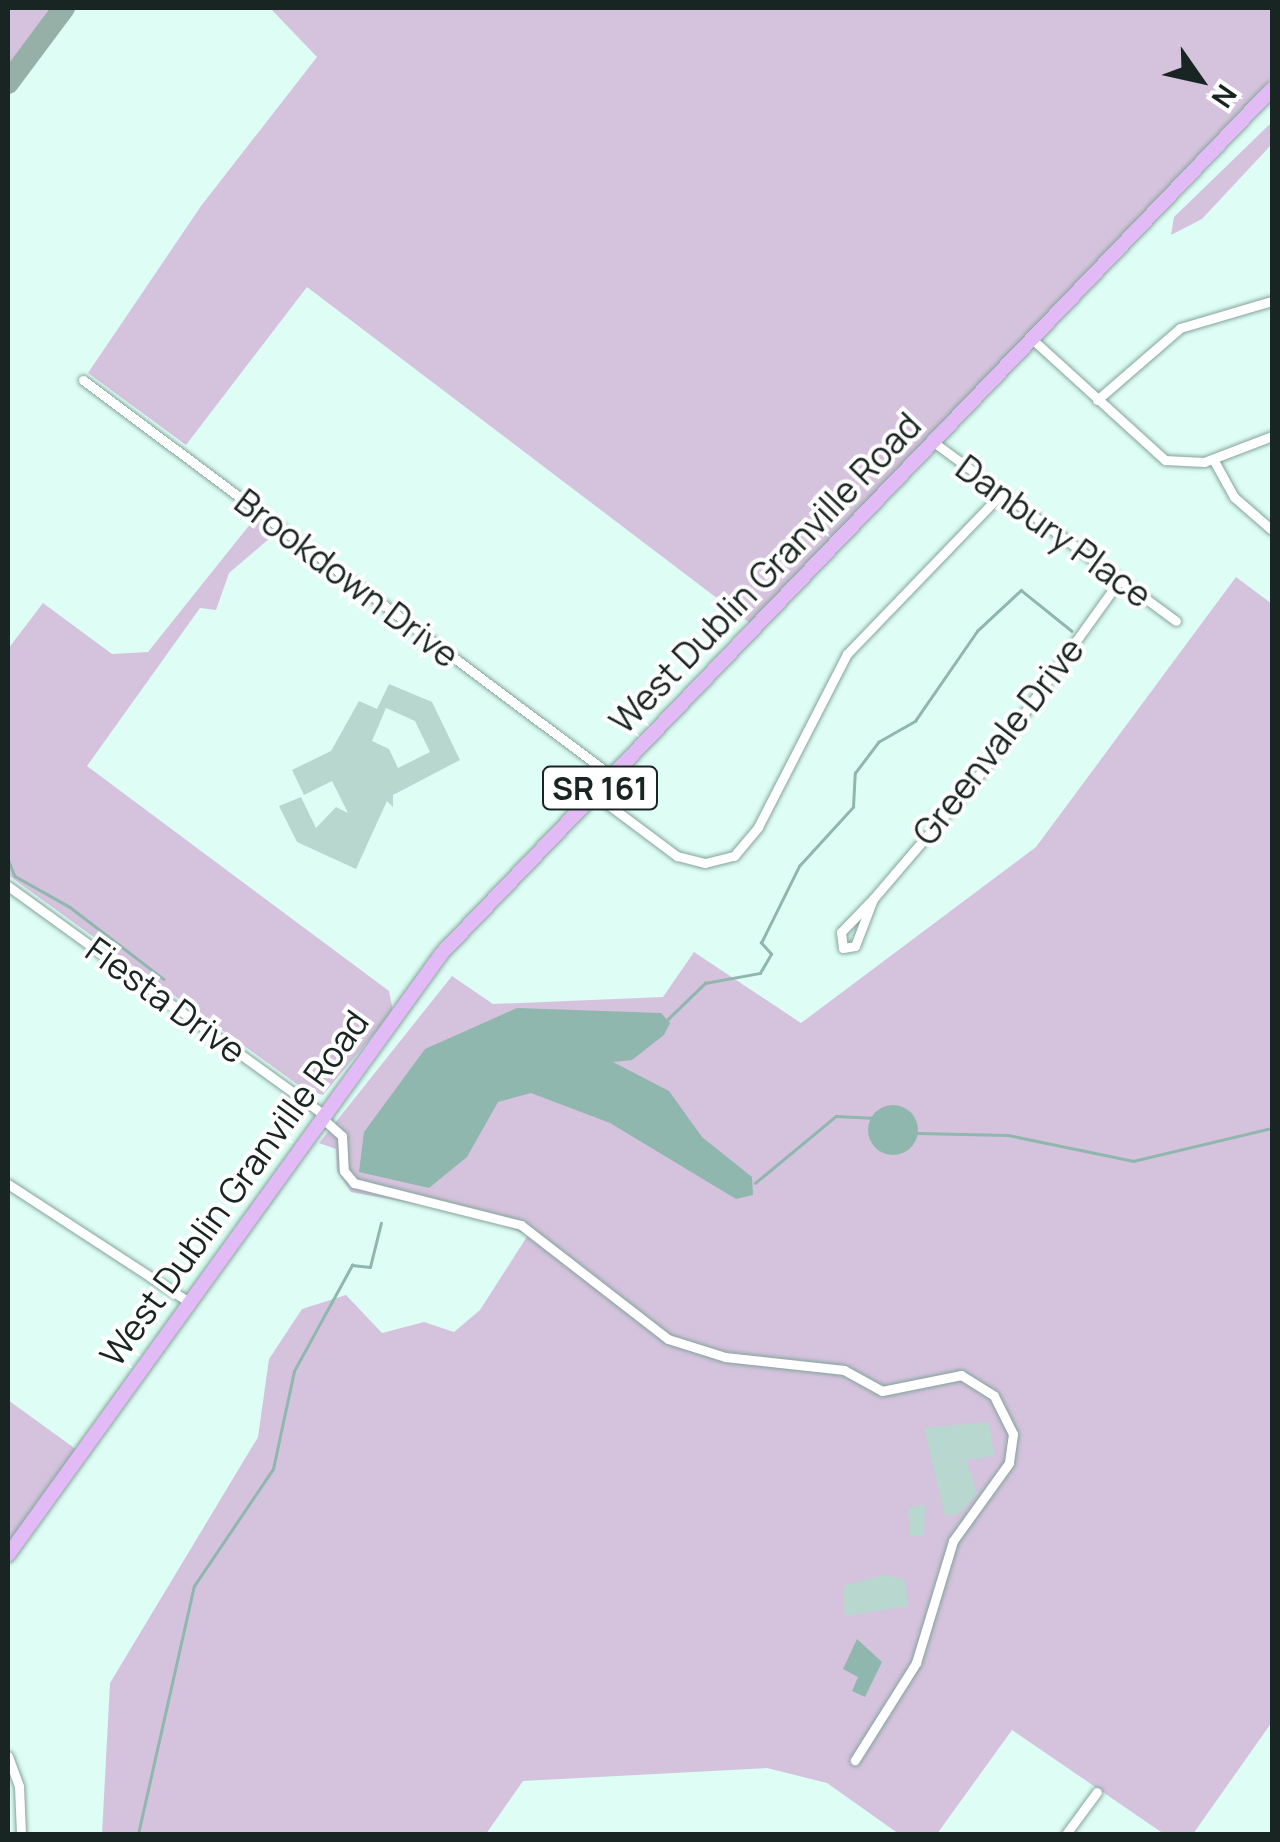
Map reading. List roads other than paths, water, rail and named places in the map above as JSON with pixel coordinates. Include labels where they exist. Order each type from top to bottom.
[{"type":"main road","name":"West Dublin Granville Road","points":[[8,1554],[442,953],[1272,90]]},
{"type":"street","points":[[1097,400],[1180,328],[1272,301]]},
{"type":"street","points":[[1032,339],[1160,457],[1214,459],[1272,436]]},
{"type":"street","name":"Brookdown Drive","points":[[83,380],[612,776]]},
{"type":"street","name":"Danbury Place","points":[[932,441],[1176,620]]},
{"type":"street","points":[[1214,459],[1234,497],[1272,530]]},
{"type":"street","points":[[594,794],[677,856],[705,863],[734,856],[758,827],[847,654],[1002,493]]},
{"type":"street","name":"Greenvale Drive","points":[[873,899],[855,946],[843,948],[841,932],[984,769],[1120,580]]},
{"type":"street","name":"Fiesta Drive","points":[[8,886],[323,1116]]},
{"type":"street","points":[[323,1116],[342,1136],[352,1182],[521,1225],[668,1339],[725,1357],[844,1370],[881,1390],[954,1374],[990,1391],[1011,1426],[1012,1453],[953,1541],[914,1667],[854,1760]]},
{"type":"street","points":[[8,1184],[190,1302]]},
{"type":"street","points":[[8,1756],[20,1786],[22,1834]]},
{"type":"street","points":[[1066,1834],[1096,1792]]},
{"type":"waterway","points":[[668,1019],[705,983],[760,973],[771,954],[761,943],[799,866],[853,807],[855,773],[878,742],[915,721],[977,631],[1021,590],[1072,631]]},
{"type":"waterway","points":[[8,859],[15,876],[70,907],[164,979]]},
{"type":"waterway","points":[[755,1183],[836,1116],[871,1118]]},
{"type":"waterway","points":[[917,1133],[1008,1135],[1133,1161],[1272,1128]]},
{"type":"waterway","points":[[138,1834],[194,1586],[273,1469],[294,1371],[352,1265],[370,1267],[381,1223]]}]
